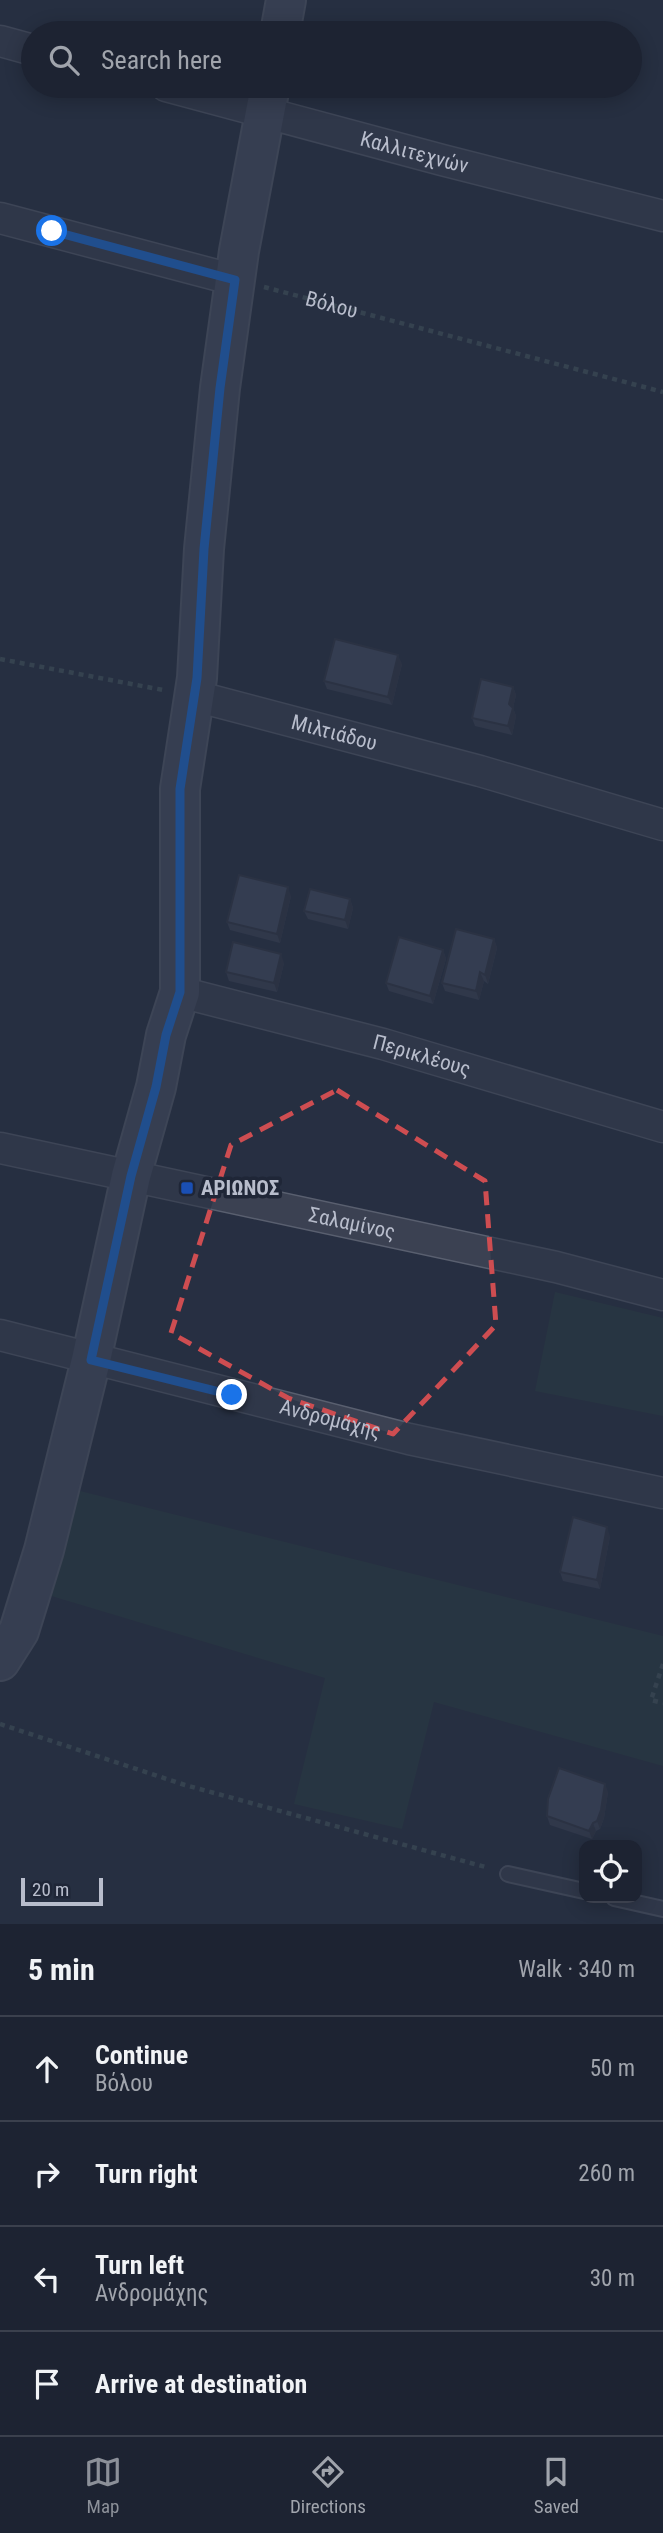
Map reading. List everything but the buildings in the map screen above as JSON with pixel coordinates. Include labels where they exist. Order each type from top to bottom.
[{"type":"street","points":[[282,21],[286,0]]},
{"type":"street","points":[[0,41],[21,47]]},
{"type":"street","points":[[0,1661],[19,1632],[44,1550],[91,1360],[131,1176],[156,1087],[166,1035],[180,992],[180,789],[195,696],[205,536],[220,388],[235,280],[267,99]]},
{"type":"street","name":"Καλλιτεχνών","points":[[267,99],[663,216]]},
{"type":"street","points":[[0,218],[235,280]]},
{"type":"street","name":"Μιλτιάδου","points":[[195,696],[480,771],[663,825]]},
{"type":"street","name":"Περικλέους","points":[[180,992],[383,1044],[663,1127]]},
{"type":"street","name":"Σαλαμίνος","points":[[0,1148],[556,1267],[663,1295]]},
{"type":"street","name":"Ανδρομάχης","points":[[0,1335],[409,1439],[663,1493]]},
{"type":"lane","points":[[508,1874],[579,1890]]},
{"type":"lane","points":[[636,1903],[663,1909]]},
{"type":"path","name":"Βόλου","points":[[235,280],[663,392]]},
{"type":"path","points":[[0,659],[195,696]]},
{"type":"path","points":[[663,1664],[651,1700],[663,1703]]},
{"type":"path","points":[[0,1724],[185,1785],[508,1874]]},
{"type":"highlighted area","points":[[337,1090],[485,1181],[496,1325],[393,1434],[288,1398],[171,1333],[231,1145]]},
{"type":"shaded area","points":[[555,1292],[663,1318],[663,1416],[535,1391]]},
{"type":"shaded area","points":[[72,1489],[663,1636],[663,1766],[434,1702],[402,1829],[294,1804],[325,1678],[48,1595]]},
{"type":"place","name":"ΑΡΙΩΝΟΣ","points":[[187,1188]]},
{"type":"route","points":[[52,231],[235,280],[220,388],[204,549],[197,678],[180,789],[180,992],[166,1035],[156,1087],[131,1176],[91,1360],[232,1395]]}]
